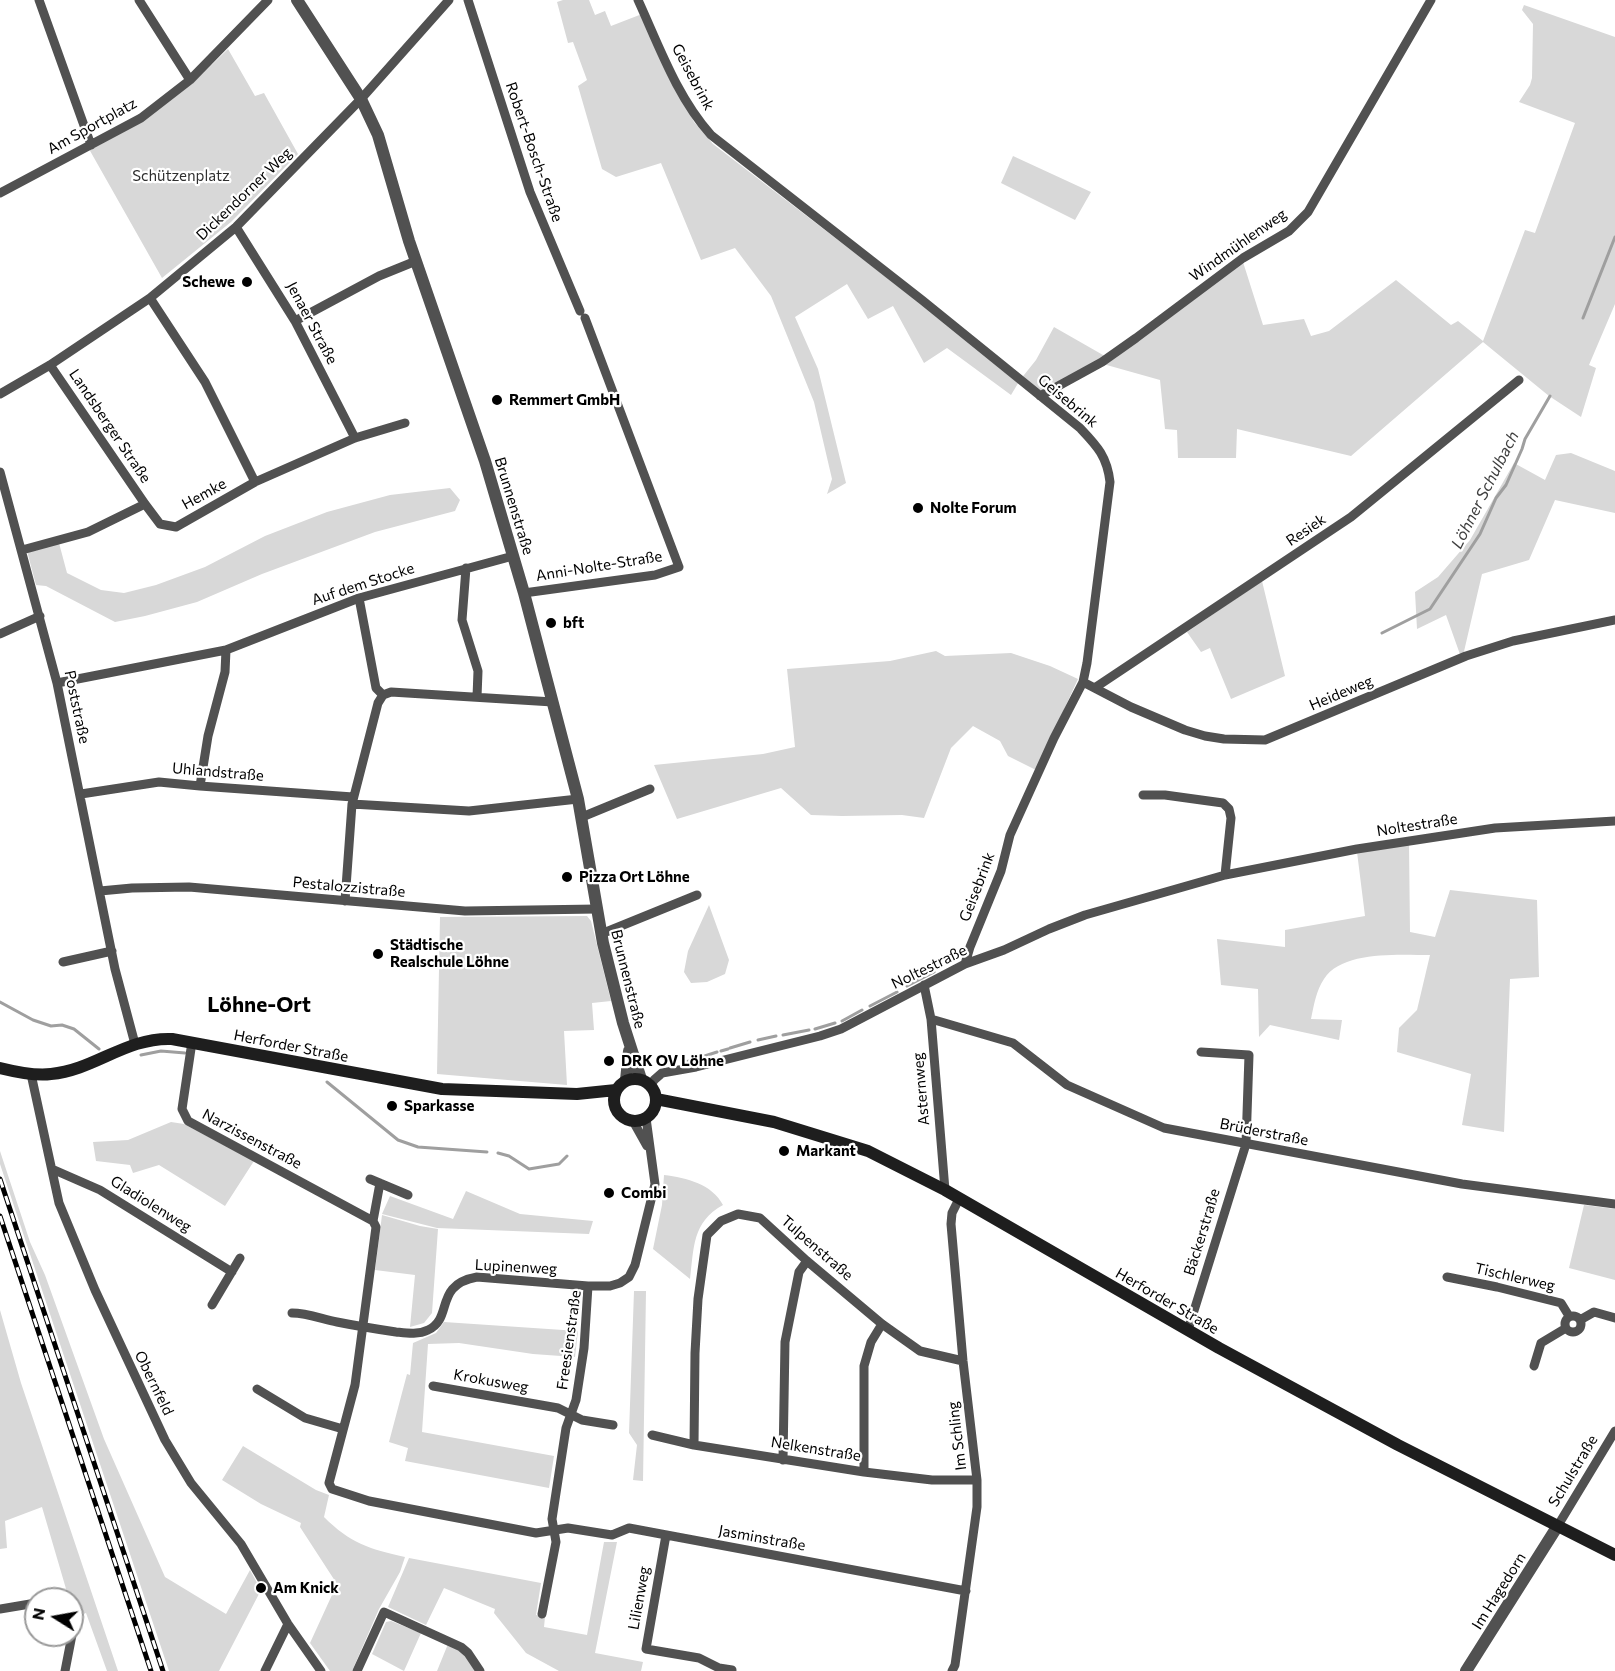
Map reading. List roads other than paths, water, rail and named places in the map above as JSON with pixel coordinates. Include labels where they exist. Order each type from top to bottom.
[{"type":"main road","name":"Herforder Straße","points":[[0,1068],[31,1074],[52,1074],[79,1068],[152,1038],[192,1042],[442,1089],[583,1094],[616,1090]]},
{"type":"main road","points":[[626,1080],[646,1083],[652,1108],[633,1121],[623,1118],[614,1105],[616,1090],[626,1080]]},
{"type":"main road","name":"Herforder Straße","points":[[583,1094],[614,1105]]},
{"type":"main road","name":"Herforder Straße","points":[[652,1108],[693,1106],[774,1122],[868,1151],[945,1190],[1188,1330],[1398,1445],[1615,1555]]},
{"type":"street","points":[[39,0],[91,145]]},
{"type":"street","points":[[139,0],[190,80]]},
{"type":"street","name":"Am Sportplatz","points":[[0,193],[141,118],[190,80],[268,0]]},
{"type":"street","name":"Brunnenstraße","points":[[297,0],[361,99],[378,135],[402,219],[485,461],[524,593],[578,799],[601,934],[630,1047],[646,1083]]},
{"type":"street","name":"Dickendorner Weg","points":[[0,394],[50,365],[150,298],[236,227],[361,99],[449,0]]},
{"type":"street","name":"Robert-Bosch-Straße","points":[[468,0],[530,192],[582,315],[679,567]]},
{"type":"street","name":"Geisebrink","points":[[638,0],[680,90],[696,118],[711,135],[922,300],[1080,428],[1102,452],[1108,467],[1108,493],[1088,663],[1083,682],[1010,835],[1004,863],[970,946],[966,964]]},
{"type":"street","name":"Windmühlenweg","points":[[1040,396],[1102,362],[1243,258],[1289,231],[1308,212],[1431,0]]},
{"type":"street","name":"Jenaer Straße","points":[[236,227],[296,321],[355,438]]},
{"type":"street","points":[[296,321],[379,276],[416,261]]},
{"type":"street","points":[[150,298],[205,382],[255,482]]},
{"type":"street","name":"Landsberger Straße","points":[[50,365],[145,504]]},
{"type":"street","name":"Resiek","points":[[1096,687],[1351,517],[1519,380]]},
{"type":"street","name":"Hemke","points":[[145,504],[160,524],[176,527],[255,482],[355,438],[405,423]]},
{"type":"street","name":"Poststraße","points":[[0,472],[57,682],[112,951],[135,1044]]},
{"type":"street","points":[[22,550],[88,532],[145,504]]},
{"type":"street","name":"Auf dem Stocke","points":[[57,682],[226,650],[359,598],[513,556]]},
{"type":"street","name":"Anni-Nolte-Straße","points":[[524,593],[655,575],[679,567]]},
{"type":"street","points":[[466,568],[462,620],[478,671],[477,697]]},
{"type":"street","points":[[359,598],[376,688],[383,695]]},
{"type":"street","points":[[0,634],[40,615]]},
{"type":"street","name":"Heideweg","points":[[1083,682],[1131,707],[1185,730],[1224,739],[1265,740],[1466,656],[1513,641],[1615,620]]},
{"type":"street","points":[[200,786],[208,736],[225,672],[226,650]]},
{"type":"street","points":[[345,901],[353,800],[378,703],[383,695],[391,692],[553,702]]},
{"type":"street","name":"Uhlandstraße","points":[[81,794],[159,782],[469,810],[578,799]]},
{"type":"street","points":[[582,817],[650,789]]},
{"type":"street","points":[[1143,795],[1165,795],[1222,803],[1229,809],[1231,818],[1225,875]]},
{"type":"street","name":"Noltestraße","points":[[646,1083],[667,1072],[696,1067],[831,1033],[966,964],[1004,950],[1049,929],[1085,915],[1225,875],[1357,849],[1495,828],[1615,821]]},
{"type":"street","name":"Pestalozzistraße","points":[[100,891],[189,887],[465,911],[597,909]]},
{"type":"street","points":[[601,934],[697,895]]},
{"type":"street","points":[[63,962],[112,951]]},
{"type":"street","name":"Asternweg","points":[[924,985],[931,1019],[945,1190]]},
{"type":"street","name":"Brüderstraße","points":[[931,1019],[1013,1043],[1067,1086],[1164,1128],[1462,1184],[1615,1204]]},
{"type":"street","name":"Narzissenstraße","points":[[192,1042],[182,1109],[188,1121],[374,1224]]},
{"type":"street","name":"Brunnenstraße","points":[[626,1080],[630,1047]]},
{"type":"street","name":"Bäckerstraße","points":[[1188,1330],[1246,1144],[1249,1055],[1201,1052]]},
{"type":"street","name":"Obernfeld","points":[[31,1074],[59,1203],[95,1290],[165,1440],[191,1483],[241,1545],[288,1624],[321,1671]]},
{"type":"street","name":"Freesienstraße","points":[[650,1150],[652,1108]]},
{"type":"street","name":"Freesienstraße","points":[[554,1530],[552,1519],[584,1348],[588,1286],[610,1286],[629,1277],[645,1230],[655,1184],[650,1150],[633,1121]]},
{"type":"street","name":"Gladiolenweg","points":[[52,1169],[100,1190],[232,1272]]},
{"type":"street","points":[[370,1179],[408,1195]]},
{"type":"street","points":[[374,1224],[380,1183]]},
{"type":"street","name":"Im Schling","points":[[952,1671],[977,1507],[977,1480],[963,1361],[951,1224],[952,1213],[959,1199]]},
{"type":"street","name":"Tulpenstraße","points":[[694,1445],[694,1353],[698,1299],[707,1236],[721,1221],[738,1214],[760,1218],[882,1324],[920,1351],[963,1361]]},
{"type":"street","name":"Jasminstraße","points":[[374,1224],[355,1385],[329,1483],[332,1489],[369,1501],[536,1533],[568,1528],[612,1535],[629,1528],[966,1591]]},
{"type":"street","points":[[212,1305],[240,1258]]},
{"type":"street","points":[[783,1460],[784,1341],[799,1272],[807,1261]]},
{"type":"street","name":"Lupinenweg","points":[[363,1328],[406,1333],[429,1330],[437,1324],[452,1288],[465,1279],[477,1277],[588,1286]]},
{"type":"street","name":"Tischlerweg","points":[[1447,1277],[1561,1303],[1569,1316]]},
{"type":"street","points":[[1580,1320],[1594,1312],[1615,1317]]},
{"type":"street","points":[[292,1313],[303,1313],[363,1328]]},
{"type":"street","points":[[1569,1316],[1575,1316],[1580,1320],[1581,1327],[1575,1332],[1566,1329],[1565,1322],[1569,1316]]},
{"type":"street","points":[[864,1472],[864,1366],[871,1342],[882,1324]]},
{"type":"street","points":[[1534,1366],[1541,1343],[1566,1329]]},
{"type":"street","name":"Krokusweg","points":[[433,1386],[558,1408],[582,1420],[613,1425]]},
{"type":"street","points":[[257,1389],[305,1418],[343,1429]]},
{"type":"street","name":"Schulstraße","points":[[1557,1527],[1615,1431]]},
{"type":"street","name":"Nelkenstraße","points":[[652,1435],[694,1445],[864,1472],[932,1480],[977,1480]]},
{"type":"street","name":"Im Hagedorn","points":[[1467,1671],[1557,1527]]},
{"type":"street","points":[[542,1614],[556,1542],[554,1530]]},
{"type":"street","name":"Lilienweg","points":[[666,1535],[646,1649],[699,1658],[719,1668],[732,1670]]},
{"type":"street","points":[[0,1609],[24,1605]]},
{"type":"street","points":[[357,1671],[384,1612],[461,1647],[480,1671]]},
{"type":"street","points":[[265,1671],[288,1624]]},
{"type":"street","points":[[65,1671],[70,1647]]},
{"type":"waterway","points":[[1583,318],[1615,237]]},
{"type":"waterway","name":"Löhner Schulbach","points":[[1382,633],[1430,609],[1480,534],[1496,498],[1506,485],[1525,439],[1550,396]]},
{"type":"waterway","points":[[907,986],[934,972]]},
{"type":"waterway","points":[[870,1006],[897,992]]},
{"type":"waterway","name":"Löhner Schulbach","points":[[0,1002],[33,1020],[51,1026],[62,1025],[74,1029],[99,1049]]},
{"type":"waterway","points":[[842,1021],[862,1010]]},
{"type":"waterway","points":[[815,1029],[835,1023]]},
{"type":"waterway","points":[[783,1035],[809,1030]]},
{"type":"waterway","points":[[758,1040],[776,1036]]},
{"type":"waterway","points":[[730,1048],[750,1042]]},
{"type":"waterway","points":[[721,1051],[728,1049]]},
{"type":"waterway","points":[[141,1055],[161,1051],[185,1053]]},
{"type":"waterway","points":[[686,1062],[717,1052]]},
{"type":"waterway","points":[[327,1082],[398,1140],[418,1147],[487,1152]]},
{"type":"waterway","name":"Löhner Schulbach","points":[[498,1153],[509,1156],[529,1169],[559,1164],[567,1156]]},
{"type":"railway","points":[[0,1179],[163,1671]]},
{"type":"railway","points":[[0,1216],[151,1671]]},
{"type":"place","name":"Schewe","points":[[247,282]]},
{"type":"place","name":"Remmert GmbH","points":[[497,400]]},
{"type":"place","name":"Nolte Forum","points":[[918,508]]},
{"type":"place","name":"bft","points":[[551,623]]},
{"type":"place","name":"Pizza Ort Löhne","points":[[567,877]]},
{"type":"place","name":"Städtische Realschule Löhne","points":[[378,954]]},
{"type":"place","name":"DRK OV Löhne","points":[[609,1061]]},
{"type":"place","name":"Sparkasse","points":[[392,1106]]},
{"type":"place","name":"Markant","points":[[784,1151]]},
{"type":"place","name":"Combi","points":[[609,1193]]},
{"type":"place","name":"Am Knick","points":[[261,1588]]},
{"type":"district","name":"Löhne-Ort","points":[[259,1005]]},
{"type":"park label","name":"Schützenplatz","points":[[181,176]]}]
